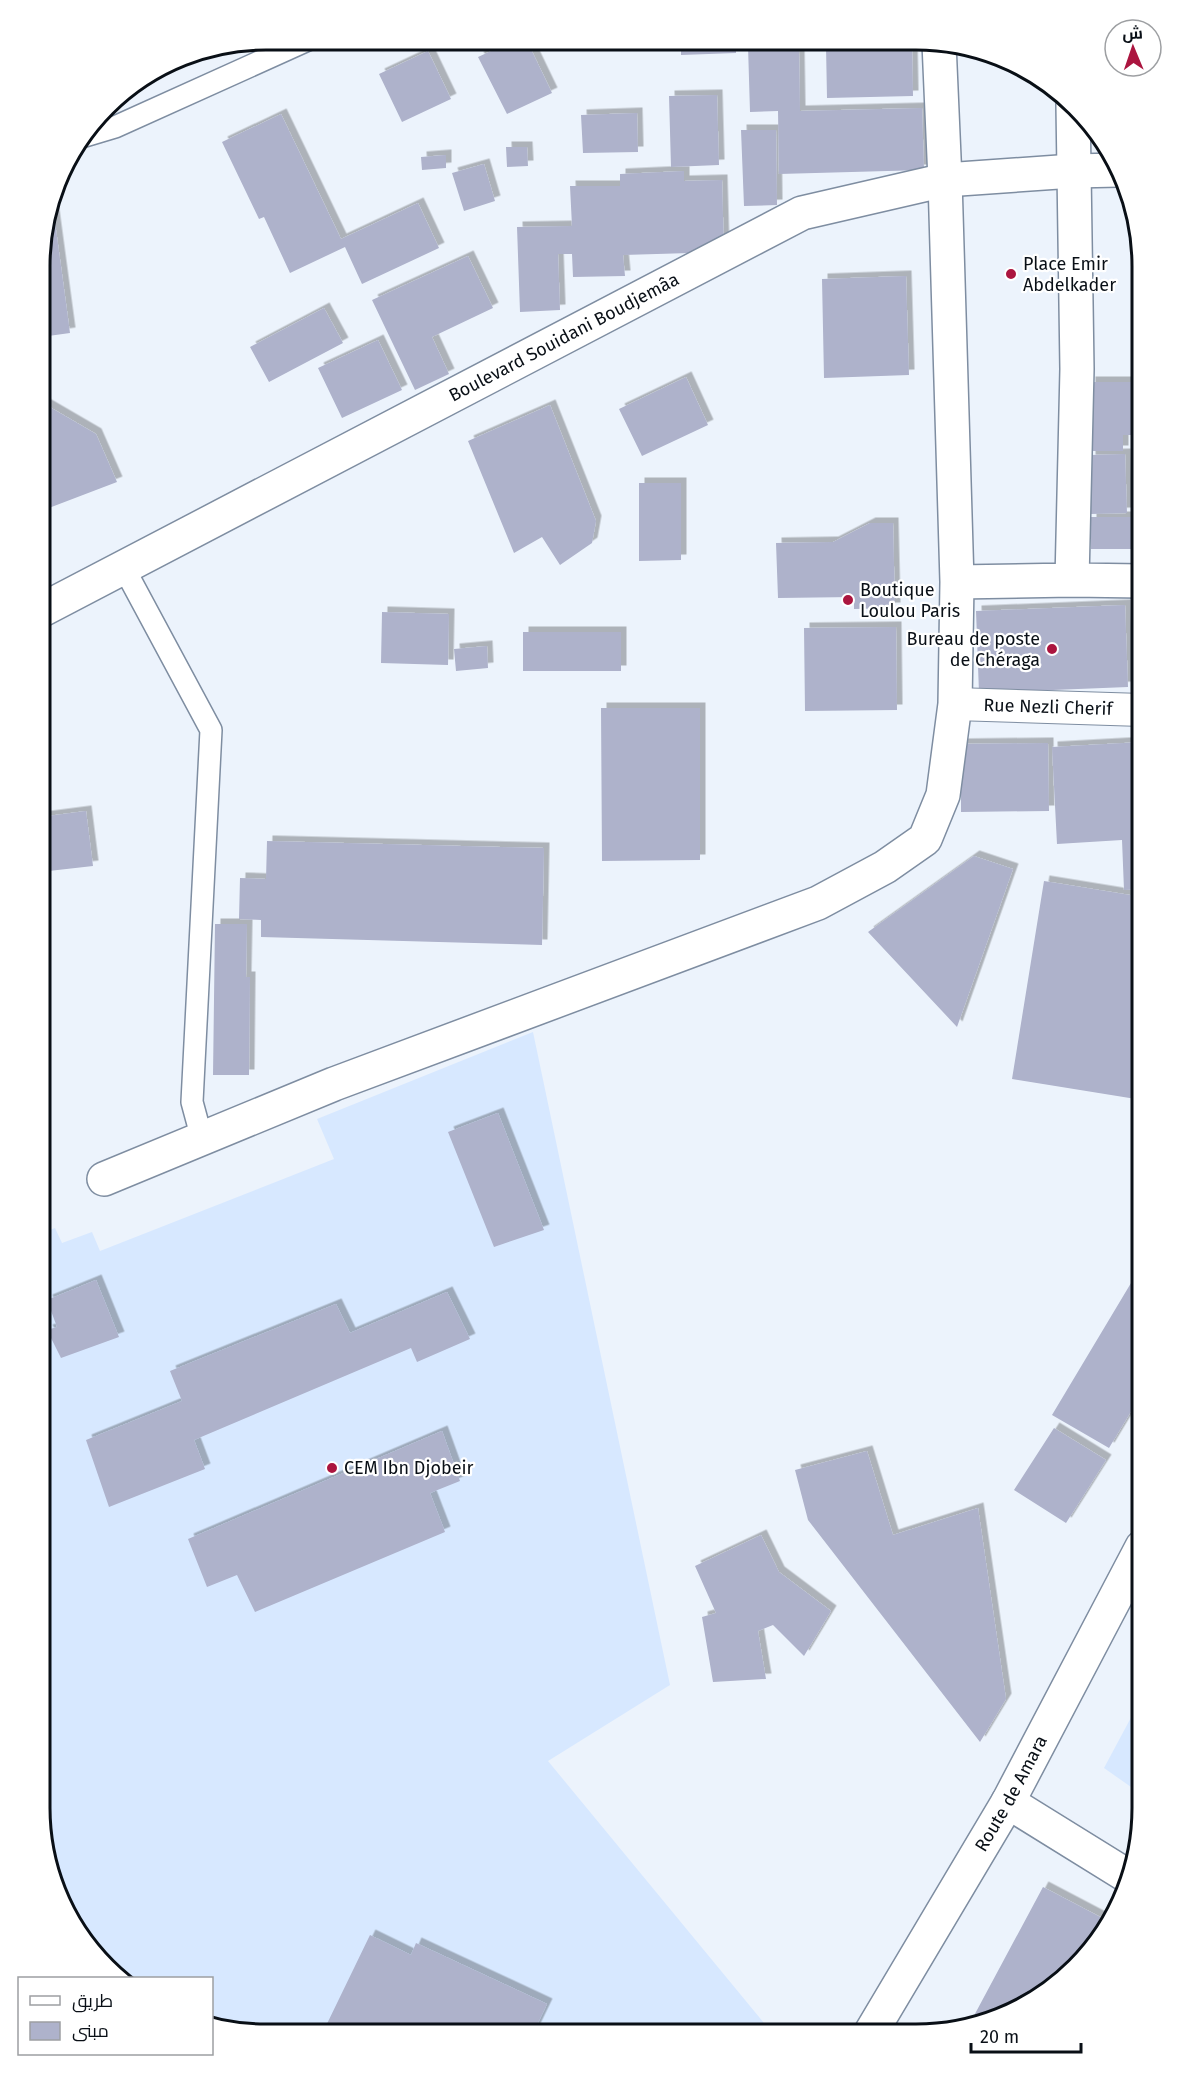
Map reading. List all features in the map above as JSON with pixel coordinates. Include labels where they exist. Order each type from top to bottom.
[{"type":"street","points":[[104,1179],[334,1084],[818,903],[885,867],[925,839],[943,795],[955,704],[957,582],[939,51]]},
{"type":"street","points":[[1071,580],[1077,369],[1073,118]]},
{"type":"street","name":"Boulevard Souidani Boudjemâa","points":[[50,606],[802,213],[945,180],[1109,170]]},
{"type":"street","points":[[957,582],[1071,580],[1132,582]]},
{"type":"street","name":"Rue Nezli Cherif","points":[[955,704],[1132,710]]},
{"type":"street","name":"Route de Amara","points":[[876,2024],[1008,1802],[1132,1566]]},
{"type":"street","points":[[1008,1802],[1121,1872]]},
{"type":"lane","points":[[95,133],[116,127],[286,50]]},
{"type":"lane","points":[[124,568],[211,730],[192,1102],[202,1139]]},
{"type":"shaded area","name":"CEM Ibn Djobeir","points":[[533,1032],[670,1685],[548,1761],[765,2024],[266,2024],[238,2022],[213,2017],[213,1977],[132,1977],[94,1939],[72,1903],[57,1863],[50,1821],[50,1230],[55,1228],[62,1243],[92,1232],[100,1251],[334,1159],[317,1119]]},
{"type":"shaded area","points":[[1132,1716],[1132,1788],[1104,1768]]},
{"type":"building","points":[[493,50],[531,50],[552,93],[507,114],[478,57]]},
{"type":"building","points":[[681,50],[736,50],[736,53],[681,55]]},
{"type":"building","points":[[748,50],[799,51],[800,111],[922,108],[924,170],[779,174],[778,111],[750,112]]},
{"type":"building","points":[[826,50],[912,50],[913,96],[827,98]]},
{"type":"building","points":[[428,51],[451,99],[402,122],[379,74]]},
{"type":"building","points":[[717,95],[719,165],[671,167],[669,96]]},
{"type":"building","points":[[637,113],[638,152],[583,153],[581,115]]},
{"type":"building","points":[[281,114],[341,239],[418,203],[439,248],[362,284],[345,247],[290,273],[264,217],[259,219],[222,142]]},
{"type":"building","points":[[741,130],[776,130],[777,205],[744,206]]},
{"type":"building","points":[[506,147],[527,147],[528,166],[507,167]]},
{"type":"building","points":[[446,155],[446,168],[422,170],[421,157]]},
{"type":"building","points":[[484,164],[495,201],[464,211],[452,173]]},
{"type":"building","points":[[684,171],[684,181],[722,180],[724,252],[623,255],[625,276],[573,277],[572,254],[558,254],[560,310],[520,312],[517,227],[572,226],[570,186],[620,186],[620,174]]},
{"type":"building","points":[[55,220],[70,333],[50,336],[50,252]]},
{"type":"building","points":[[468,256],[493,308],[432,337],[449,374],[415,390],[372,300]]},
{"type":"building","points":[[906,276],[909,375],[824,378],[822,279]]},
{"type":"building","points":[[324,308],[343,343],[269,382],[250,347]]},
{"type":"building","points":[[378,340],[402,390],[342,418],[318,368]]},
{"type":"building","points":[[686,377],[708,425],[642,456],[619,409]]},
{"type":"building","points":[[1090,382],[1132,382],[1132,435],[1123,435],[1123,451],[1090,451]]},
{"type":"building","points":[[550,405],[596,521],[592,543],[560,565],[542,537],[514,553],[468,441]]},
{"type":"building","points":[[50,407],[96,434],[117,482],[50,508]]},
{"type":"building","points":[[1125,454],[1127,513],[1091,514],[1090,455]]},
{"type":"building","points":[[639,483],[681,483],[681,560],[639,561]]},
{"type":"building","points":[[1091,517],[1132,517],[1132,549],[1091,549]]},
{"type":"building","points":[[870,523],[893,523],[895,608],[854,609],[854,597],[778,598],[776,543],[833,542]]},
{"type":"building","name":"Bureau de poste de Chéraga","points":[[1125,605],[1128,687],[979,693],[976,611]]},
{"type":"building","points":[[382,612],[449,614],[448,665],[381,663]]},
{"type":"building","points":[[896,627],[897,710],[805,711],[804,628]]},
{"type":"building","points":[[523,632],[621,632],[621,671],[523,671]]},
{"type":"building","points":[[487,646],[488,668],[456,671],[454,649]]},
{"type":"building","points":[[601,708],[700,708],[700,860],[602,861]]},
{"type":"building","points":[[1048,743],[1049,811],[961,812],[961,744]]},
{"type":"building","points":[[1132,743],[1132,890],[1124,890],[1122,840],[1057,844],[1052,747]]},
{"type":"building","points":[[86,811],[93,866],[50,871],[50,816]]},
{"type":"building","points":[[267,841],[544,848],[542,945],[261,937],[261,920],[239,919],[240,878],[266,879]]},
{"type":"building","points":[[974,856],[1013,869],[957,1027],[868,932]]},
{"type":"building","points":[[1044,881],[1132,895],[1132,1098],[1012,1079]]},
{"type":"building","points":[[215,924],[247,924],[246,977],[250,977],[249,1075],[213,1075]]},
{"type":"building","points":[[498,1113],[544,1230],[494,1247],[448,1132]]},
{"type":"building","points":[[96,1280],[119,1337],[61,1358],[50,1336],[50,1329],[57,1327],[50,1308],[50,1299]]},
{"type":"building","points":[[1132,1281],[1132,1410],[1109,1448],[1052,1415]]},
{"type":"building","points":[[447,1292],[470,1339],[417,1362],[411,1348],[194,1440],[205,1469],[109,1507],[86,1440],[182,1401],[170,1371],[336,1304],[350,1333]]},
{"type":"building","points":[[1054,1428],[1106,1460],[1066,1523],[1014,1490]]},
{"type":"building","points":[[442,1431],[460,1481],[430,1493],[445,1532],[255,1612],[237,1575],[207,1587],[188,1539]]},
{"type":"building","points":[[867,1451],[893,1535],[978,1508],[1006,1699],[980,1742],[808,1520],[795,1470]]},
{"type":"building","points":[[761,1535],[779,1572],[831,1611],[804,1656],[773,1625],[758,1631],[766,1679],[713,1682],[702,1617],[716,1613],[695,1566]]},
{"type":"building","points":[[1043,1887],[1101,1918],[1078,1950],[1047,1979],[1011,2001],[974,2015]]},
{"type":"building","points":[[370,1935],[411,1955],[416,1943],[547,2004],[537,2024],[327,2024]]},
{"type":"place","name":"Place Emir Abdelkader","points":[[1011,274]]},
{"type":"place","name":"Boutique Loulou Paris","points":[[848,600]]},
{"type":"place","name":"Bureau de poste de Chéraga","points":[[1052,649]]},
{"type":"place","name":"CEM Ibn Djobeir","points":[[332,1468]]}]
